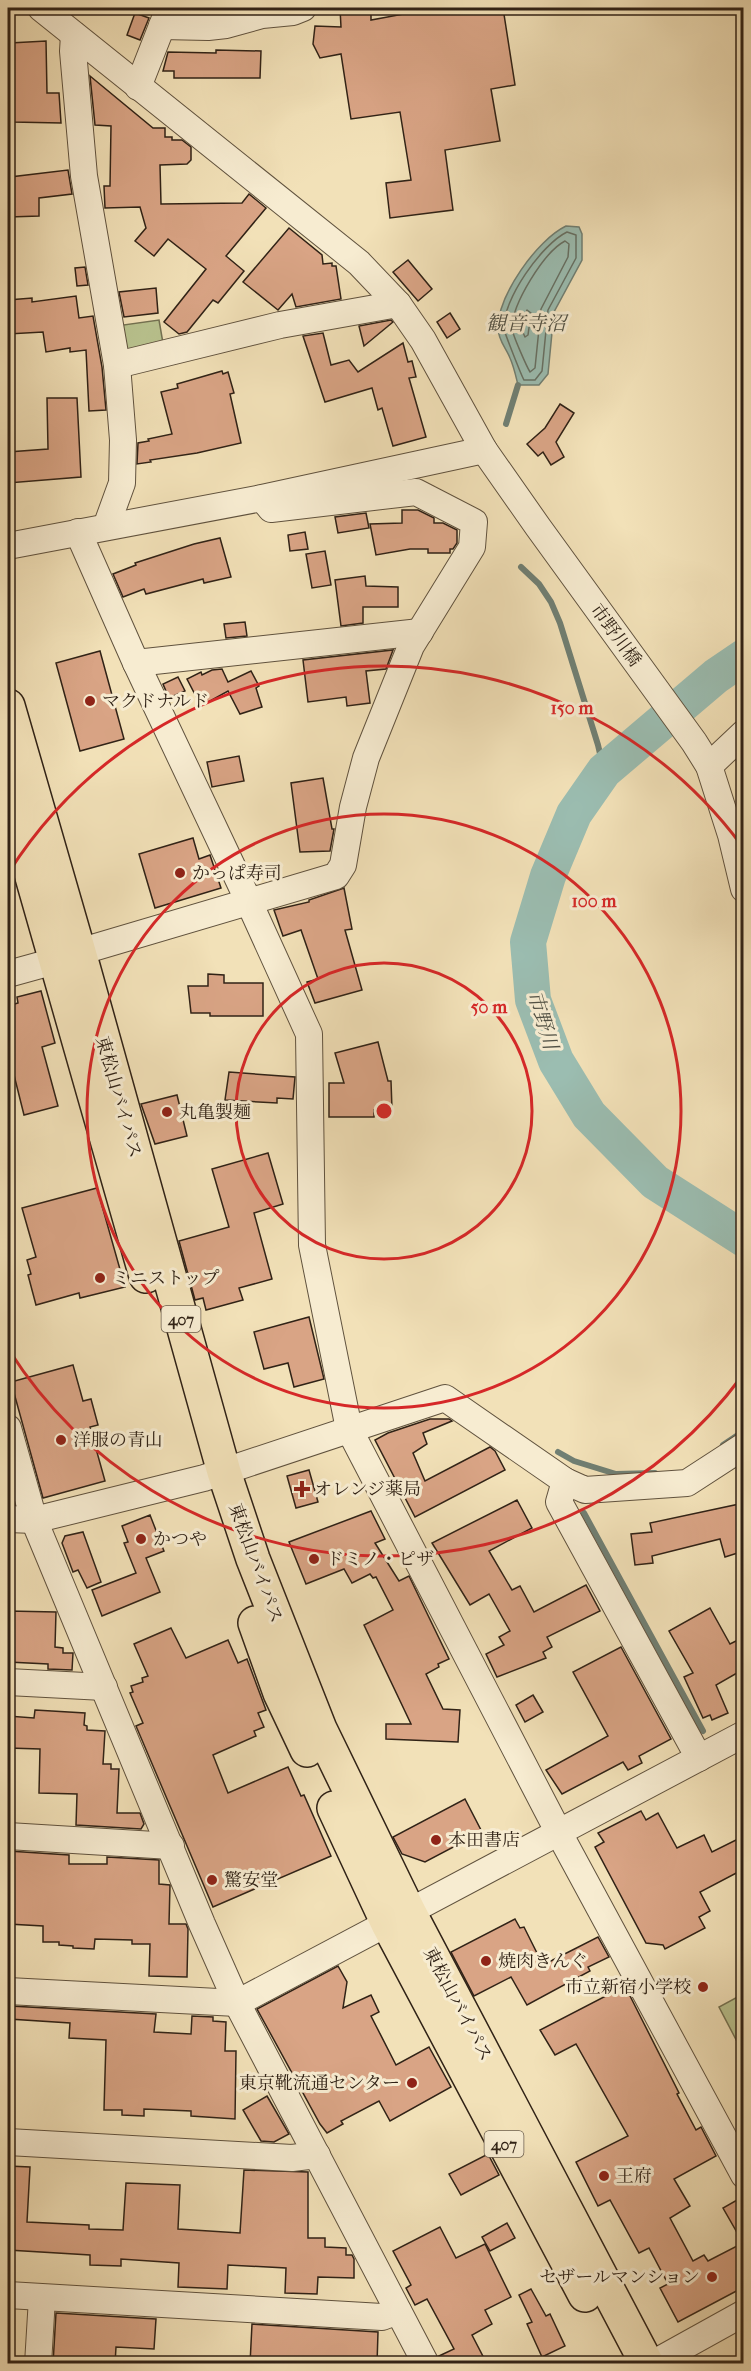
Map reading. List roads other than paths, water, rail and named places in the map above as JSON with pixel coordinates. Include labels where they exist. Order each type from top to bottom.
[{"type":"highway","name":"東松山バイパス","points":[[8,706],[67,957],[214,1475],[253,1558],[398,1918],[621,2364]]},
{"type":"highway","name":"東松山バイパス","points":[[8,793],[67,957]]},
{"type":"highway","name":"東松山バイパス","points":[[398,1918],[646,2364]]},
{"type":"street","points":[[138,87],[166,17],[208,27],[303,8]]},
{"type":"street","points":[[59,18],[73,51],[84,176],[117,365],[123,440],[122,483],[106,527]]},
{"type":"street","name":"市野川橋","points":[[59,18],[138,87],[360,263],[398,304],[423,340],[484,450],[709,766],[731,835],[744,889]]},
{"type":"street","points":[[117,365],[280,324],[398,304]]},
{"type":"street","points":[[8,546],[262,498],[484,450]]},
{"type":"street","points":[[8,974],[336,876],[343,865],[352,807],[366,758],[411,646],[472,547],[474,522],[416,492],[271,509],[262,498]]},
{"type":"street","points":[[78,532],[136,663],[309,1034],[312,1245],[348,1429],[559,1833],[744,2175]]},
{"type":"street","points":[[136,663],[420,632]]},
{"type":"street","points":[[709,766],[744,734]]},
{"type":"street","points":[[8,1519],[33,1520],[214,1475],[445,1398],[565,1481],[585,1490],[687,1483],[742,1452]]},
{"type":"street","points":[[8,1428],[33,1520],[237,2003],[426,2364]]},
{"type":"street","points":[[565,1481],[559,1502],[699,1758]]},
{"type":"street","points":[[8,1682],[104,1687]]},
{"type":"street","points":[[8,1991],[237,2003],[744,1734]]},
{"type":"street","points":[[8,1836],[171,1846]]},
{"type":"street","points":[[8,2142],[292,2158],[317,2155]]},
{"type":"street","points":[[8,2295],[382,2317],[398,2311]]},
{"type":"street","points":[[38,2364],[42,2298]]},
{"type":"street","points":[[652,2364],[744,2313]]},
{"type":"water","name":"観音寺沼","points":[[566,226],[579,227],[582,234],[582,260],[554,312],[548,374],[539,385],[518,385],[511,361],[499,336],[500,315],[512,285],[521,270],[543,243]]},
{"type":"waterway","points":[[506,424],[518,385]]},
{"type":"waterway","points":[[521,567],[539,584],[551,602],[560,623],[604,771]]},
{"type":"waterway","name":"市野川","points":[[744,657],[716,676],[604,771],[574,814],[548,876],[528,942],[533,1000],[556,1061],[589,1115],[655,1182],[744,1239]]},
{"type":"waterway","points":[[723,1445],[744,1431]]},
{"type":"waterway","points":[[558,1452],[574,1461],[616,1474],[655,1473]]},
{"type":"waterway","points":[[584,1513],[703,1731]]},
{"type":"place","name":"マクドナルド","points":[[90,701]]},
{"type":"place","name":"かっぱ寿司","points":[[180,873]]},
{"type":"place","name":"丸亀製麺","points":[[167,1112]]},
{"type":"place","name":"ミニストップ","points":[[100,1278]]},
{"type":"place","name":"洋服の青山","points":[[61,1440]]},
{"type":"place","name":"オレンジ薬局","points":[[302,1489]]},
{"type":"place","name":"かつや","points":[[141,1539]]},
{"type":"place","name":"ドミノ・ピザ","points":[[314,1559]]},
{"type":"place","name":"本田書店","points":[[436,1840]]},
{"type":"place","name":"驚安堂","points":[[212,1880]]},
{"type":"place","name":"焼肉きんぐ","points":[[486,1961]]},
{"type":"place","name":"市立新宿小学校","points":[[703,1987]]},
{"type":"place","name":"東京靴流通センター","points":[[412,2083]]},
{"type":"place","name":"王府","points":[[604,2176]]},
{"type":"place","name":"セザールマンション","points":[[712,2277]]}]
